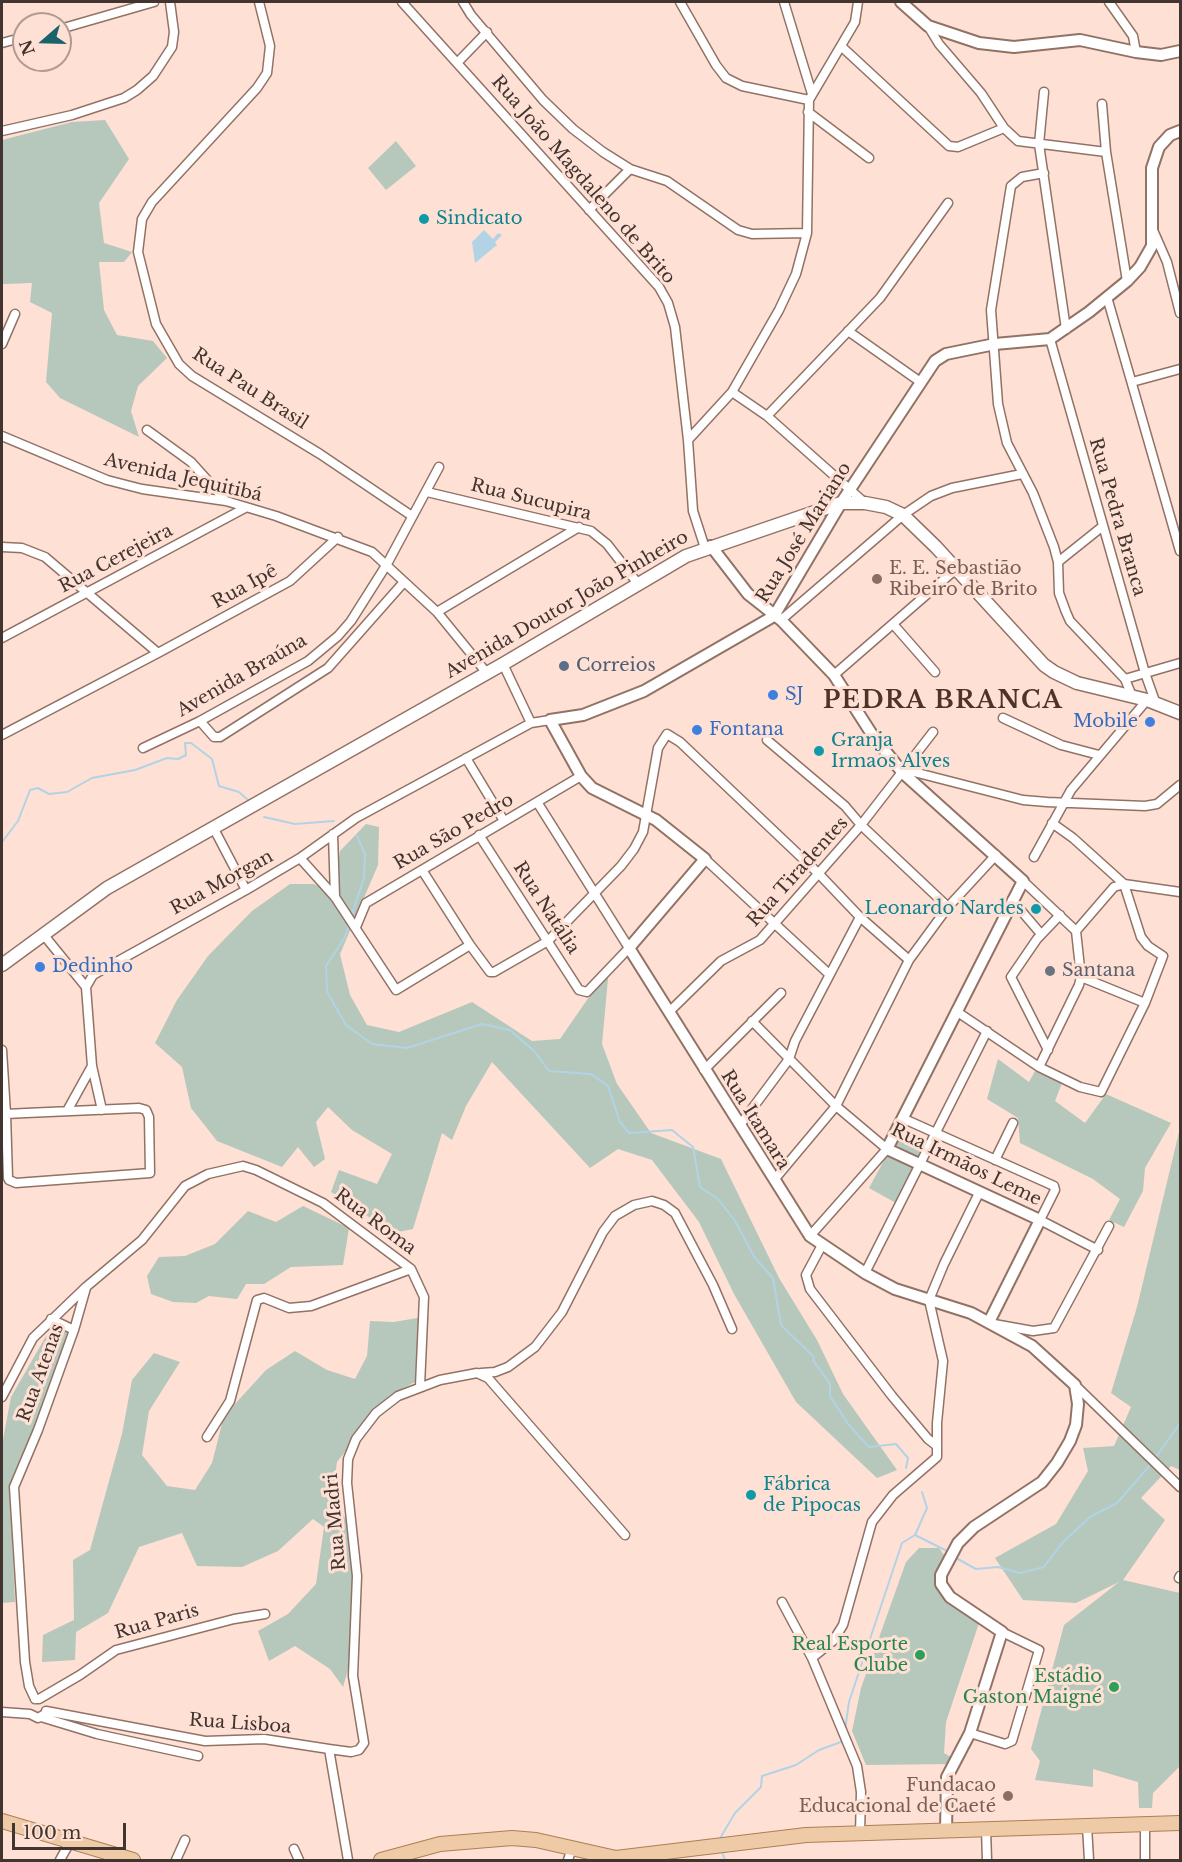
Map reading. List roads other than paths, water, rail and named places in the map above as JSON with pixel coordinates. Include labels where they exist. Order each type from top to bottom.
[{"type":"main road","name":"Avenida Doutor João Pinheiro","points":[[2,965],[107,888],[503,664],[686,556],[841,503],[865,503],[886,507],[903,515],[1044,665],[1077,683],[1132,696],[1180,713]]},
{"type":"main road","points":[[2,1821],[132,1860]]},
{"type":"main road","points":[[381,1860],[424,1855],[440,1844],[512,1838],[570,1854],[618,1859],[806,1835],[1180,1823]]},
{"type":"street","points":[[72,26],[154,2]]},
{"type":"street","points":[[2,131],[72,115],[124,98],[137,90],[163,64],[172,47],[174,32],[170,2]]},
{"type":"street","name":"Rua Pau Brasil","points":[[259,2],[270,46],[267,73],[257,88],[152,202],[142,219],[138,252],[156,324],[178,363],[192,376],[320,454],[412,516]]},
{"type":"street","name":"Rua João Magdaleno de Brito","points":[[402,2],[659,287],[668,303],[675,327],[688,440],[693,511],[708,547]]},
{"type":"street","points":[[463,2],[543,100],[573,129],[630,169],[667,182],[738,230],[752,234],[807,234]]},
{"type":"street","points":[[680,2],[716,65],[726,78],[742,86],[811,97]]},
{"type":"street","points":[[784,2],[811,97]]},
{"type":"street","points":[[688,440],[732,392],[779,310],[800,264],[807,234],[808,112],[811,97],[855,22],[858,2]]},
{"type":"street","points":[[901,2],[928,26],[939,44],[975,86],[1004,128],[1018,141],[1106,152]]},
{"type":"street","points":[[1109,2],[1132,36],[1136,52]]},
{"type":"street","points":[[928,26],[979,44],[998,47],[1080,40],[1161,55],[1180,51]]},
{"type":"street","points":[[457,63],[487,32]]},
{"type":"street","points":[[842,47],[949,146],[958,147],[1004,128]]},
{"type":"street","points":[[1044,92],[1040,144],[1066,328]]},
{"type":"street","points":[[1102,104],[1106,152],[1127,281]]},
{"type":"street","points":[[808,112],[869,158]]},
{"type":"street","points":[[1050,339],[1127,281],[1146,257],[1152,246],[1150,203],[1152,168],[1159,147],[1170,135],[1180,130]]},
{"type":"street","points":[[589,210],[630,169]]},
{"type":"street","points":[[1044,173],[1016,179],[1011,186],[992,310],[1001,426],[1033,493],[1058,562],[1059,593],[1071,621],[1125,679],[1132,696]]},
{"type":"street","points":[[767,416],[880,298],[948,202]]},
{"type":"street","points":[[1153,230],[1164,254],[1180,313]]},
{"type":"street","points":[[1107,297],[1180,551]]},
{"type":"street","points":[[2,344],[15,314]]},
{"type":"street","points":[[848,330],[920,381]]},
{"type":"street","name":"Rua José Mariano","points":[[375,807],[531,723],[583,715],[644,691],[778,618],[783,600],[841,503],[851,491],[920,381],[941,356],[995,344],[1050,339]]},
{"type":"street","name":"Rua Pedra Branca","points":[[1050,339],[1152,702]]},
{"type":"street","points":[[1132,382],[1180,369]]},
{"type":"street","points":[[732,392],[767,416],[865,503]]},
{"type":"street","points":[[147,429],[192,462],[225,501]]},
{"type":"street","name":"Avenida Jequitibá","points":[[2,436],[107,480],[142,489],[225,501],[338,537],[372,552],[437,612],[486,672]]},
{"type":"street","name":"Avenida Braúna","points":[[143,748],[200,721],[308,661],[338,636],[351,621],[387,564],[439,467]]},
{"type":"street","points":[[778,618],[793,609],[903,515],[940,492],[1022,474]]},
{"type":"street","name":"Rua Sucupira","points":[[427,492],[591,531],[607,544],[639,585]]},
{"type":"street","name":"Rua Cerejeira","points":[[2,638],[245,508]]},
{"type":"street","points":[[1058,562],[1103,526]]},
{"type":"street","points":[[437,612],[579,527]]},
{"type":"street","name":"Rua Ipê","points":[[2,735],[290,581],[338,537]]},
{"type":"street","points":[[2,547],[22,548],[45,556],[158,653]]},
{"type":"street","points":[[708,547],[735,579],[778,618],[834,675],[873,736],[905,772],[1076,931],[1081,977],[1039,1067]]},
{"type":"street","points":[[834,675],[956,569]]},
{"type":"street","points":[[200,721],[214,737],[220,736],[327,668],[351,644],[404,582]]},
{"type":"street","points":[[783,600],[793,609]]},
{"type":"street","points":[[892,624],[935,672]]},
{"type":"street","points":[[308,661],[316,674]]},
{"type":"street","points":[[1125,679],[1180,663]]},
{"type":"street","points":[[503,664],[531,723]]},
{"type":"street","points":[[1034,857],[1063,803],[1099,755],[1152,702]]},
{"type":"street","points":[[1003,718],[1061,746],[1099,755]]},
{"type":"street","points":[[550,720],[581,776],[597,791],[646,814],[705,859],[829,974]]},
{"type":"street","name":"Rua Tiradentes","points":[[669,1012],[721,961],[755,944],[775,923],[905,772],[933,732]]},
{"type":"street","points":[[422,870],[470,945],[490,972],[494,972],[548,941],[596,893],[634,849],[643,832],[658,748],[665,734],[671,735],[819,874],[860,917],[909,960]]},
{"type":"street","points":[[767,740],[845,806],[861,825],[948,907]]},
{"type":"street","points":[[466,758],[504,821]]},
{"type":"street","points":[[905,772],[1023,800],[1063,803],[1150,806],[1164,799],[1180,785]]},
{"type":"street","name":"Rua São Pedro","points":[[356,927],[366,903],[581,776]]},
{"type":"street","name":"Rua Itamara","points":[[537,802],[810,1236],[866,1273],[901,1292],[990,1323],[1039,1350],[1075,1385]]},
{"type":"street","name":"Rua Morgan","points":[[86,987],[93,975],[300,858],[375,807]]},
{"type":"street","points":[[956,1011],[1039,1067],[1097,1093],[1103,1090],[1145,1003],[1163,956],[1148,946],[1141,936],[1124,884],[1073,838],[1052,823]]},
{"type":"street","points":[[213,827],[246,890]]},
{"type":"street","points":[[333,834],[335,897]]},
{"type":"street","name":"Rua Natália","points":[[479,836],[579,990],[587,992],[629,948]]},
{"type":"street","points":[[774,1179],[836,1106],[909,960],[948,907],[996,855]]},
{"type":"street","points":[[300,858],[335,897],[396,990],[470,945]]},
{"type":"street","points":[[629,948],[705,859]]},
{"type":"street","points":[[810,1236],[887,1149],[1023,881]]},
{"type":"street","points":[[1076,931],[1114,886],[1124,884],[1180,892]]},
{"type":"street","points":[[1012,900],[1041,934]]},
{"type":"street","points":[[1048,1050],[1011,977],[1041,934],[1060,915]]},
{"type":"street","points":[[740,1125],[789,1059],[795,1041],[860,917]]},
{"type":"street","points":[[43,934],[86,987],[92,1066],[102,1110]]},
{"type":"street","points":[[1081,977],[1145,1003]]},
{"type":"street","points":[[704,1070],[781,993]]},
{"type":"street","name":"Rua Irmãos Leme","points":[[752,1021],[836,1106],[887,1149],[1040,1220],[1098,1250]]},
{"type":"street","points":[[866,1273],[987,1031]]},
{"type":"street","points":[[2,1050],[4,1114],[8,1178],[16,1183],[145,1175],[150,1171],[148,1111],[139,1108],[4,1114]]},
{"type":"street","points":[[67,1111],[92,1066]]},
{"type":"street","points":[[902,1118],[1056,1187],[990,1323],[1033,1331],[1051,1330],[1098,1250],[1109,1226]]},
{"type":"street","points":[[995,1160],[1013,1123]]},
{"type":"street","name":"Rua Roma","points":[[86,1287],[142,1240],[185,1186],[208,1174],[243,1166],[256,1170],[322,1203],[411,1269],[424,1297],[420,1386]]},
{"type":"street","points":[[812,1658],[833,1641],[843,1625],[872,1522],[893,1495],[937,1457],[937,1423],[943,1361],[929,1300],[979,1193]]},
{"type":"street","name":"Rua Madri","points":[[329,1749],[351,1752],[359,1750],[364,1743],[353,1676],[357,1576],[347,1483],[348,1459],[356,1439],[376,1413],[398,1396],[420,1386],[477,1373],[495,1372],[508,1368],[531,1352],[562,1312],[603,1232],[615,1216],[634,1205],[652,1202],[664,1205],[675,1213],[713,1285],[732,1329]]},
{"type":"street","points":[[822,1245],[806,1275],[810,1289],[892,1396],[928,1439],[937,1446]]},
{"type":"street","points":[[207,1437],[230,1401],[256,1303],[264,1298],[289,1308],[311,1306],[411,1269]]},
{"type":"street","points":[[2,1397],[29,1345],[51,1319],[86,1287]]},
{"type":"street","name":"Rua Atenas","points":[[44,1714],[45,1704],[37,1699],[29,1686],[25,1662],[14,1487],[38,1430],[74,1330],[86,1287]]},
{"type":"street","points":[[51,1319],[74,1330]]},
{"type":"street","points":[[477,1373],[488,1378],[625,1535]]},
{"type":"street","points":[[1075,1385],[1138,1443],[1180,1486]]},
{"type":"street","points":[[970,1733],[1005,1744],[1012,1742],[1040,1650],[1002,1632],[959,1604],[944,1589],[941,1575],[958,1543],[974,1527],[1042,1482],[1057,1463],[1076,1425],[1078,1404],[1075,1385]]},
{"type":"street","points":[[782,1602],[812,1658],[840,1722],[860,1778],[860,1834]]},
{"type":"street","name":"Rua Paris","points":[[37,1699],[116,1650],[190,1629],[265,1614]]},
{"type":"street","points":[[946,1830],[947,1778],[970,1733],[1002,1632]]},
{"type":"street","points":[[30,1714],[28,1705],[37,1699]]},
{"type":"street","name":"Rua Lisboa","points":[[2,1712],[44,1714],[205,1741],[264,1739],[329,1749]]},
{"type":"street","name":"Rua Lisboa","points":[[44,1714],[97,1734],[198,1756]]},
{"type":"street","points":[[329,1749],[348,1860]]},
{"type":"street","points":[[1145,1825],[1145,1860]]},
{"type":"street","points":[[1087,1826],[1089,1860]]},
{"type":"street","points":[[986,1829],[987,1860]]},
{"type":"street","points":[[176,1860],[185,1840]]},
{"type":"street","points":[[60,1860],[70,1842]]},
{"type":"street","points":[[294,1849],[299,1860]]},
{"type":"water","points":[[484,230],[493,239],[498,233],[502,235],[495,242],[497,245],[475,263],[472,242]]},
{"type":"waterway","points":[[2,842],[18,821],[30,790],[38,788],[49,794],[67,792],[92,778],[135,770],[167,758],[178,759],[186,755],[185,743],[191,743],[212,759],[219,786],[239,792],[248,800]]},
{"type":"waterway","points":[[264,817],[295,824],[334,821]]},
{"type":"waterway","points":[[351,917],[364,878],[365,854],[357,836]]},
{"type":"waterway","points":[[349,925],[345,937],[326,966],[327,992],[346,1025],[372,1044],[407,1048],[482,1024],[510,1030],[535,1052],[549,1071],[591,1074],[608,1086],[620,1122],[629,1133],[672,1130],[693,1147],[700,1187],[718,1199],[735,1221],[755,1258],[773,1278],[781,1325],[814,1357],[813,1360],[830,1384],[830,1396],[848,1424],[869,1447],[896,1444],[908,1458],[906,1468]]},
{"type":"waterway","points":[[1154,1460],[1180,1423]]},
{"type":"waterway","points":[[956,1558],[976,1569],[998,1567],[1020,1573],[1044,1567],[1062,1543],[1090,1517],[1117,1503],[1151,1464]]},
{"type":"waterway","points":[[915,1535],[927,1508],[922,1492]]},
{"type":"waterway","points":[[845,1730],[849,1702],[902,1543],[915,1535],[949,1552]]},
{"type":"waterway","points":[[719,1840],[735,1813],[761,1787],[762,1776],[796,1765],[819,1750],[841,1742],[842,1738]]},
{"type":"waterway","points":[[722,1852],[725,1860]]},
{"type":"place","name":"Sindicato","points":[[424,219]]},
{"type":"place","name":"E. E. Sebastião Ribeiro de Brito","points":[[877,579]]},
{"type":"place","name":"Correios","points":[[564,666]]},
{"type":"place","name":"SJ","points":[[773,695]]},
{"type":"place","name":"Mobile","points":[[1150,722]]},
{"type":"place","name":"Fontana","points":[[697,730]]},
{"type":"place","name":"Granja Irmaos Alves","points":[[819,751]]},
{"type":"place","name":"Leonardo Nardes","points":[[1036,909]]},
{"type":"place","name":"Dedinho","points":[[40,967]]},
{"type":"place","name":"Santana","points":[[1050,971]]},
{"type":"place","name":"Fábrica de Pipocas","points":[[751,1495]]},
{"type":"place","name":"Real Esporte Clube","points":[[920,1655]]},
{"type":"place","name":"Estádio Gaston Maigné","points":[[1114,1687]]},
{"type":"place","name":"Fundacao Educacional de Caeté","points":[[1008,1796]]},
{"type":"district","name":"PEDRA BRANCA","points":[[943,701]]}]
